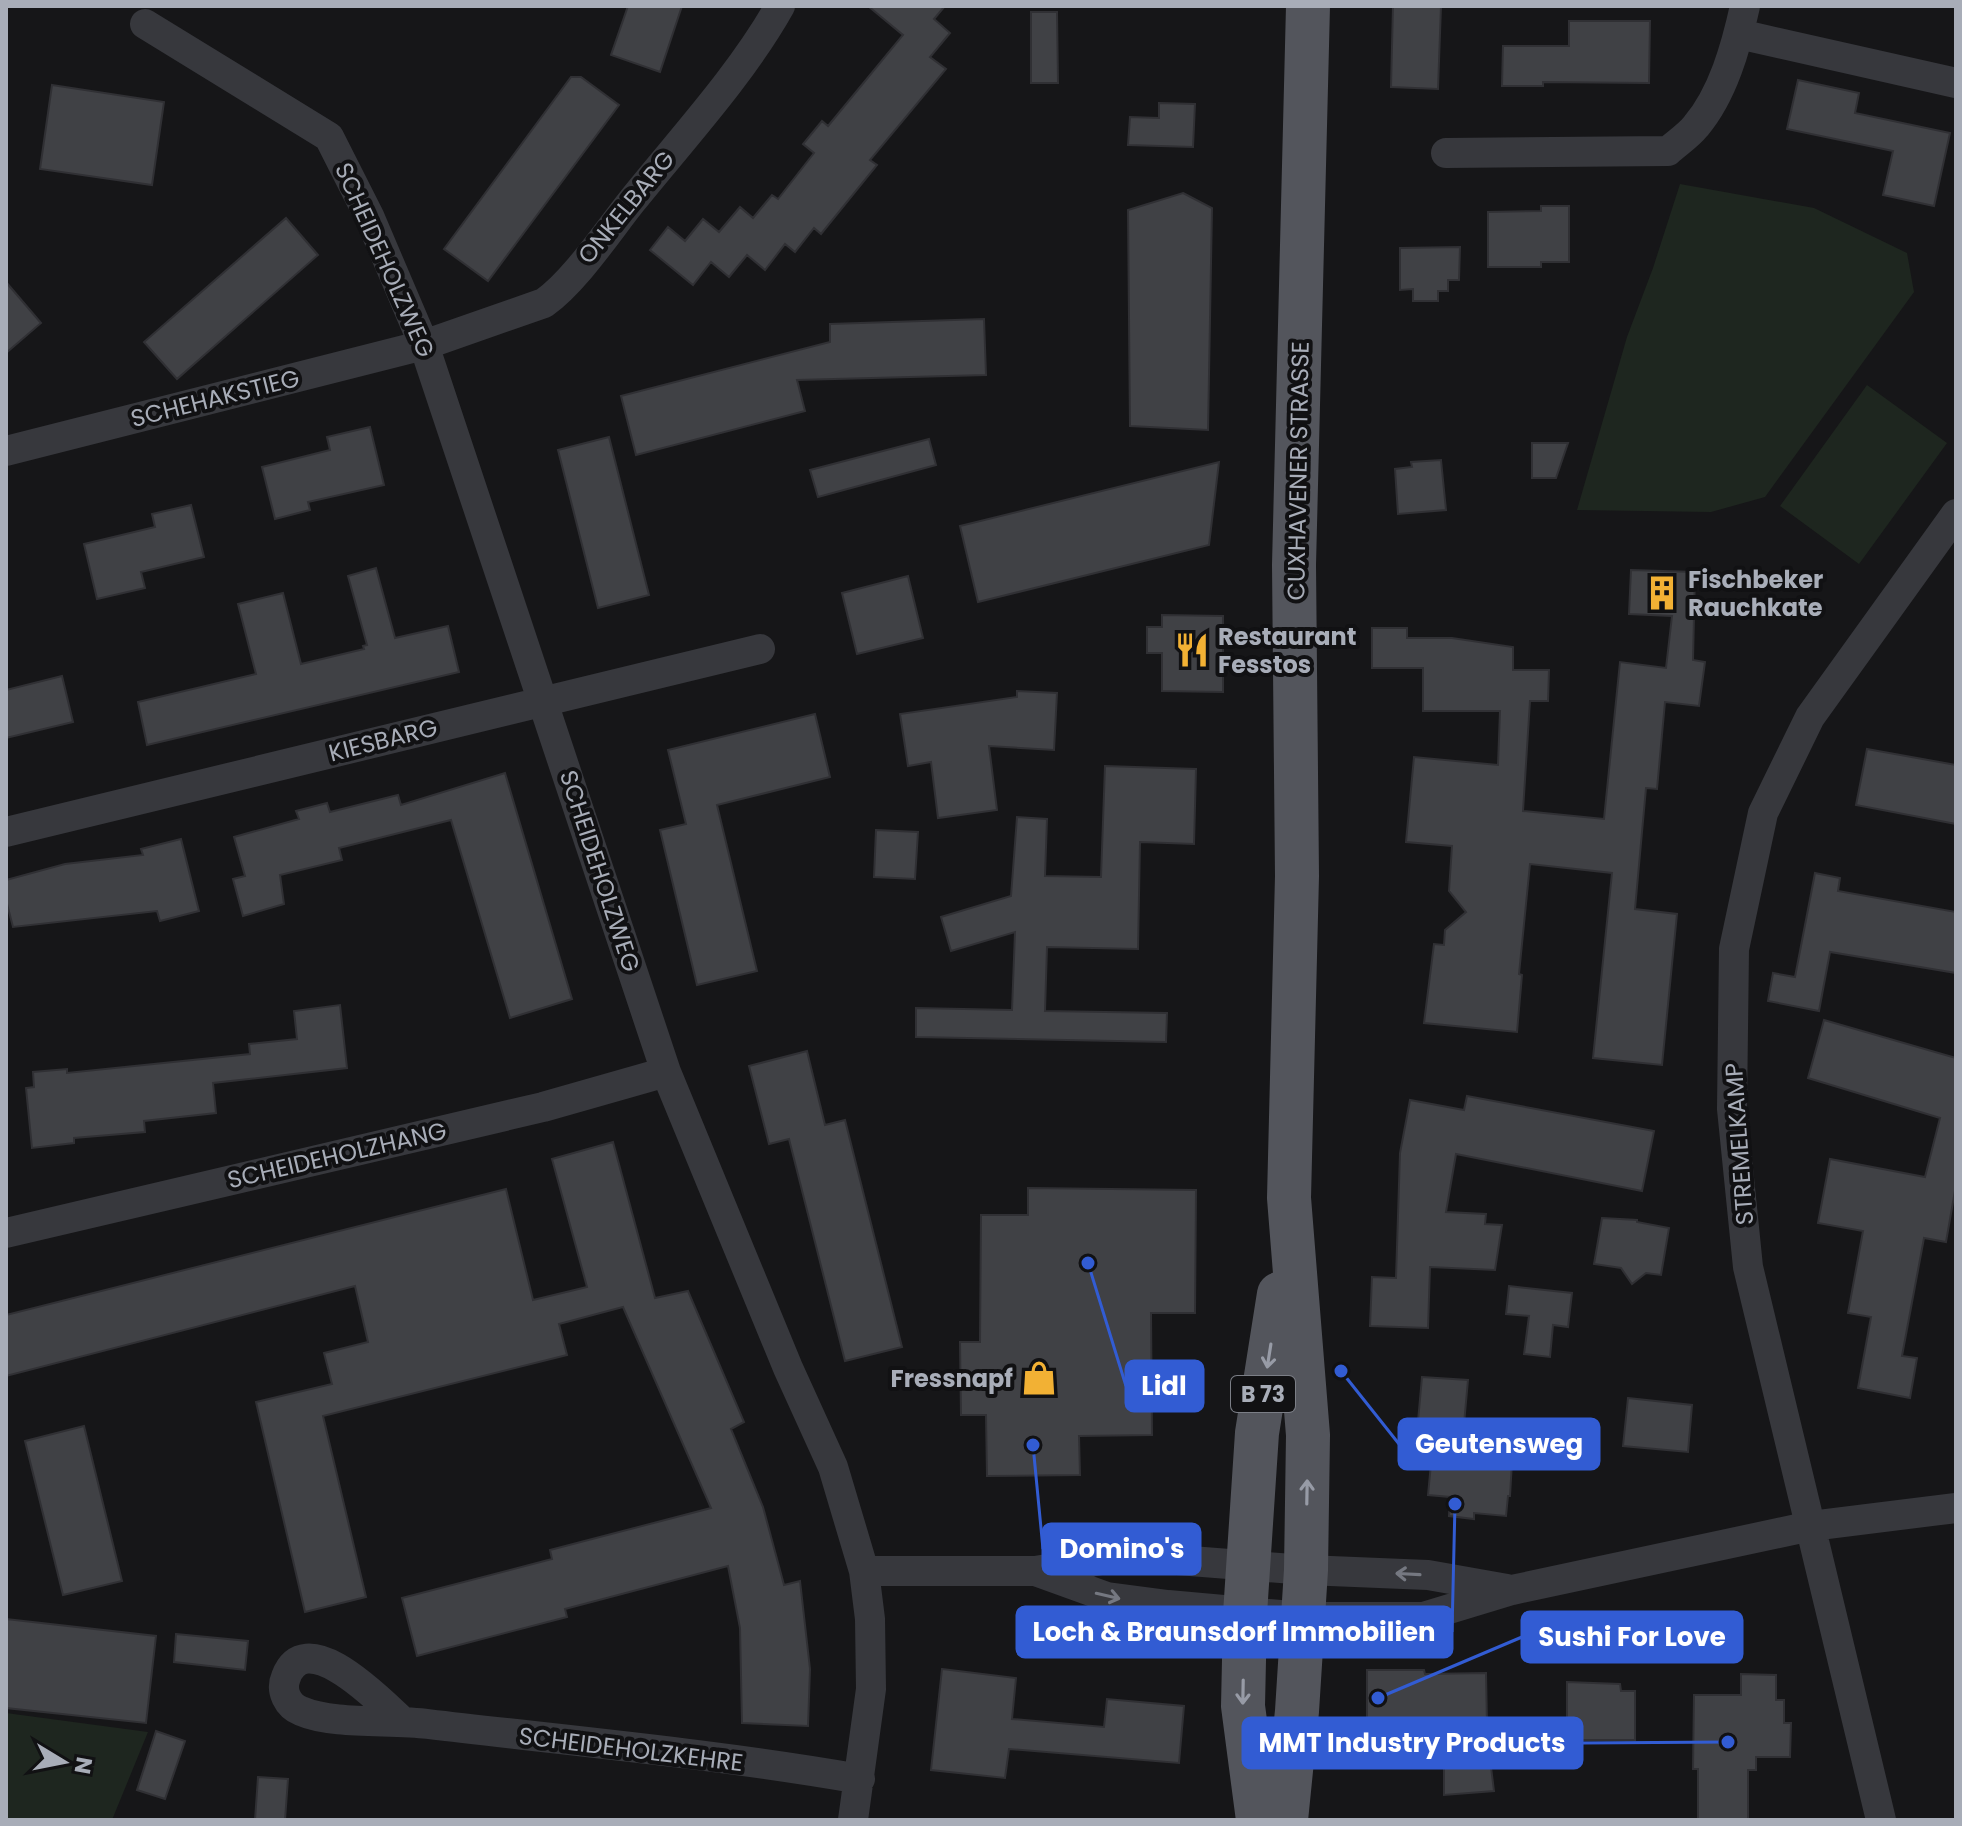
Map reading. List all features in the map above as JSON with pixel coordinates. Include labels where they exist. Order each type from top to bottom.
[{"type":"main road","name":"CUXHAVENER STRASSE","points":[[1286,1820],[1306,1570],[1308,1435],[1290,1224],[1297,876],[1294,565],[1308,6]]},
{"type":"main road","name":"CUXHAVENER STRASSE","points":[[1258,1820],[1243,1706],[1245,1614],[1257,1433],[1290,1224]]},
{"type":"street","name":"ONKELBARG","points":[[424,345],[535,308],[554,295],[729,78],[780,6]]},
{"type":"street","points":[[1446,153],[1668,151],[1695,128],[1715,99],[1742,20],[1956,83]]},
{"type":"street","name":"SCHEIDEHOLZWEG","points":[[145,24],[329,137],[369,216],[424,345],[666,1072],[788,1368],[833,1467],[864,1571],[870,1619],[871,1689],[853,1820]]},
{"type":"street","name":"SCHEHAKSTIEG","points":[[6,451],[424,345]]},
{"type":"street","name":"STREMELKAMP","points":[[1881,1820],[1748,1267],[1732,1109],[1735,944],[1763,813],[1810,717],[1956,514]]},
{"type":"street","name":"KIESBARG","points":[[6,832],[760,649]]},
{"type":"street","name":"SCHEIDEHOLZHANG","points":[[6,1233],[543,1107],[666,1072]]},
{"type":"street","points":[[1035,1571],[1107,1597],[1245,1614],[1423,1617],[1512,1590],[1811,1526],[1956,1508]]},
{"type":"street","points":[[864,1571],[1035,1571],[1108,1559],[1174,1560],[1428,1575],[1512,1590]]},
{"type":"street","name":"SCHEIDEHOLZKEHRE","points":[[402,1721],[860,1779]]},
{"type":"shaded area","points":[[1680,184],[1814,208],[1907,253],[1914,292],[1765,497],[1711,512],[1577,510],[1627,337]]},
{"type":"shaded area","points":[[1867,385],[1947,443],[1859,564],[1780,506]]},
{"type":"shaded area","points":[[6,1713],[148,1732],[112,1820],[6,1820]]},
{"type":"building","points":[[628,6],[682,6],[660,72],[611,55]]},
{"type":"building","points":[[868,6],[945,6],[934,19],[950,33],[930,57],[946,69],[870,160],[877,165],[821,234],[814,228],[795,252],[785,244],[765,270],[747,255],[729,277],[711,262],[693,285],[650,250],[668,227],[685,241],[703,219],[719,232],[740,207],[753,218],[772,195],[778,199],[814,153],[803,144],[822,121],[828,126],[903,35]]},
{"type":"building","points":[[1393,6],[1441,6],[1438,89],[1391,87]]},
{"type":"building","points":[[1031,12],[1057,12],[1058,83],[1031,83]]},
{"type":"building","points":[[1569,21],[1650,21],[1649,83],[1543,82],[1543,86],[1502,86],[1503,46],[1569,46]]},
{"type":"building","points":[[571,77],[581,77],[619,105],[488,281],[444,249]]},
{"type":"building","points":[[1798,80],[1859,93],[1855,113],[1950,133],[1934,206],[1883,195],[1893,151],[1787,129]]},
{"type":"building","points":[[52,85],[164,102],[152,185],[40,169]]},
{"type":"building","points":[[1159,103],[1195,104],[1193,147],[1128,145],[1130,117],[1159,118]]},
{"type":"building","points":[[1183,193],[1212,208],[1208,430],[1130,426],[1128,210]]},
{"type":"building","points":[[1541,206],[1569,206],[1569,262],[1541,262],[1541,267],[1488,267],[1488,212],[1541,211]]},
{"type":"building","points":[[286,218],[318,255],[177,379],[144,342]]},
{"type":"building","points":[[1460,247],[1459,280],[1448,280],[1448,291],[1438,291],[1438,301],[1413,301],[1413,289],[1400,290],[1400,248]]},
{"type":"building","points":[[6,282],[41,323],[6,353]]},
{"type":"building","points":[[984,319],[986,375],[797,380],[805,411],[636,455],[621,396],[830,342],[830,324]]},
{"type":"building","points":[[370,427],[384,485],[308,502],[310,510],[275,519],[262,467],[330,450],[327,437]]},
{"type":"building","points":[[609,437],[649,595],[598,608],[558,450]]},
{"type":"building","points":[[929,439],[936,465],[818,497],[810,470]]},
{"type":"building","points":[[1532,443],[1568,443],[1556,478],[1532,478]]},
{"type":"building","points":[[1441,460],[1446,510],[1398,514],[1395,469],[1412,467],[1411,462]]},
{"type":"building","points":[[1219,462],[1209,545],[978,602],[960,526]]},
{"type":"building","points":[[191,505],[204,557],[141,572],[145,588],[97,599],[84,544],[155,527],[152,514]]},
{"type":"building","points":[[376,568],[395,638],[448,626],[459,672],[147,745],[138,702],[256,674],[238,604],[283,593],[301,664],[364,649],[363,646],[367,645],[348,576]]},
{"type":"building","points":[[1631,570],[1695,572],[1693,660],[1705,662],[1699,706],[1665,702],[1657,789],[1646,788],[1635,909],[1677,914],[1662,1065],[1593,1058],[1612,873],[1530,864],[1519,974],[1522,975],[1517,1032],[1424,1023],[1434,944],[1444,945],[1445,930],[1466,912],[1449,891],[1452,846],[1406,842],[1414,757],[1498,765],[1500,711],[1423,711],[1423,668],[1372,668],[1372,628],[1407,628],[1407,638],[1452,638],[1513,647],[1513,670],[1549,670],[1548,701],[1530,701],[1523,811],[1604,819],[1620,662],[1666,668],[1672,616],[1629,614]]},
{"type":"building","points":[[908,576],[923,638],[857,654],[842,593]]},
{"type":"building","points":[[1162,615],[1223,616],[1223,692],[1162,691],[1162,653],[1147,653],[1147,627],[1162,627]]},
{"type":"building","points":[[62,676],[73,722],[6,738],[6,690]]},
{"type":"building","points":[[1017,691],[1057,693],[1054,750],[989,746],[997,810],[938,818],[931,762],[908,766],[900,714],[1017,697]]},
{"type":"building","points":[[815,714],[830,777],[717,805],[757,971],[697,985],[660,830],[686,824],[668,750]]},
{"type":"building","points":[[1867,749],[1956,765],[1956,824],[1856,805]]},
{"type":"building","points":[[1105,766],[1196,769],[1194,844],[1140,842],[1138,949],[1047,947],[1045,1011],[1167,1013],[1166,1042],[916,1037],[916,1008],[1012,1010],[1015,932],[951,951],[941,917],[1011,896],[1017,817],[1047,819],[1045,876],[1101,877]]},
{"type":"building","points":[[505,773],[572,999],[510,1018],[451,820],[339,848],[342,860],[280,875],[284,904],[243,916],[233,879],[245,876],[234,837],[299,819],[296,811],[327,803],[330,812],[398,795],[401,805]]},
{"type":"building","points":[[876,830],[918,832],[915,879],[874,877]]},
{"type":"building","points":[[181,839],[199,911],[160,921],[157,911],[13,927],[6,900],[6,880],[65,864],[143,855],[141,849]]},
{"type":"building","points":[[1815,873],[1840,878],[1838,891],[1956,912],[1956,973],[1830,952],[1819,1011],[1768,1001],[1773,973],[1795,977]]},
{"type":"building","points":[[340,1005],[347,1068],[213,1083],[216,1113],[144,1121],[145,1132],[74,1138],[74,1143],[32,1148],[26,1088],[34,1087],[33,1072],[67,1069],[67,1073],[250,1054],[249,1044],[297,1039],[294,1011]]},
{"type":"building","points":[[1824,1020],[1956,1058],[1956,1185],[1946,1242],[1924,1238],[1902,1356],[1917,1358],[1910,1398],[1858,1388],[1871,1317],[1848,1313],[1863,1231],[1818,1223],[1830,1159],[1925,1177],[1940,1118],[1808,1078]]},
{"type":"building","points":[[807,1051],[825,1125],[845,1120],[902,1347],[845,1361],[789,1139],[769,1144],[749,1066]]},
{"type":"building","points":[[1467,1096],[1654,1131],[1642,1191],[1456,1154],[1446,1212],[1486,1214],[1485,1224],[1502,1225],[1495,1270],[1430,1267],[1428,1328],[1370,1326],[1372,1277],[1396,1278],[1400,1153],[1410,1100],[1464,1110]]},
{"type":"building","points":[[613,1142],[655,1298],[688,1291],[744,1422],[731,1429],[763,1507],[784,1585],[800,1581],[810,1669],[808,1726],[742,1723],[740,1628],[728,1566],[565,1609],[567,1617],[417,1656],[402,1598],[552,1559],[550,1550],[711,1508],[623,1307],[559,1324],[567,1355],[323,1416],[366,1597],[305,1612],[256,1402],[332,1384],[324,1353],[368,1342],[355,1286],[6,1376],[6,1315],[506,1189],[533,1300],[587,1287],[552,1159]]},
{"type":"building","points":[[1028,1188],[1196,1190],[1195,1313],[1151,1313],[1152,1435],[1079,1436],[1080,1475],[987,1476],[986,1415],[961,1415],[960,1342],[980,1342],[981,1215],[1028,1215]]},
{"type":"building","points":[[1602,1218],[1637,1220],[1669,1228],[1661,1275],[1646,1273],[1632,1284],[1621,1268],[1594,1264]]},
{"type":"building","points":[[1509,1286],[1572,1293],[1568,1327],[1553,1325],[1550,1357],[1524,1354],[1529,1316],[1506,1314]]},
{"type":"building","points":[[1422,1377],[1468,1380],[1464,1424],[1514,1428],[1506,1516],[1474,1513],[1474,1519],[1449,1516],[1450,1497],[1428,1495],[1435,1422],[1418,1421]]},
{"type":"building","points":[[1628,1398],[1692,1405],[1688,1452],[1623,1446]]},
{"type":"building","points":[[84,1426],[122,1581],[63,1595],[25,1441]]},
{"type":"building","points":[[6,1619],[156,1636],[146,1723],[6,1708]]},
{"type":"building","points":[[176,1634],[248,1641],[245,1670],[174,1662]]},
{"type":"building","points":[[942,1669],[1016,1678],[1012,1719],[1104,1727],[1107,1699],[1184,1706],[1179,1763],[1009,1749],[1005,1778],[931,1770]]},
{"type":"building","points":[[1367,1670],[1424,1670],[1425,1674],[1486,1673],[1487,1725],[1501,1725],[1502,1759],[1490,1759],[1494,1791],[1444,1795],[1444,1731],[1367,1732]]},
{"type":"building","points":[[1741,1674],[1776,1675],[1776,1700],[1784,1700],[1784,1723],[1791,1723],[1790,1757],[1756,1757],[1756,1770],[1748,1770],[1748,1820],[1698,1820],[1698,1769],[1693,1769],[1694,1695],[1741,1695]]},
{"type":"building","points":[[1567,1682],[1620,1684],[1621,1691],[1635,1691],[1635,1740],[1567,1740]]},
{"type":"building","points":[[156,1731],[185,1741],[165,1799],[137,1790]]},
{"type":"building","points":[[258,1777],[288,1779],[285,1820],[255,1820]]},
{"type":"place","name":"Fischbeker Rauchkate","points":[[1662,593]]},
{"type":"place","name":"Restaurant Fesstos","points":[[1192,650]]},
{"type":"place","name":"Lidl","points":[[1088,1263]]},
{"type":"place","name":"Geutensweg","points":[[1341,1371]]},
{"type":"place","name":"Fressnapf","points":[[1039,1378]]},
{"type":"place","name":"Domino's","points":[[1033,1445]]},
{"type":"place","name":"Loch & Braunsdorf Immobilien","points":[[1455,1504]]},
{"type":"place","name":"Sushi For Love","points":[[1378,1698]]},
{"type":"place","name":"MMT Industry Products","points":[[1728,1742]]}]
